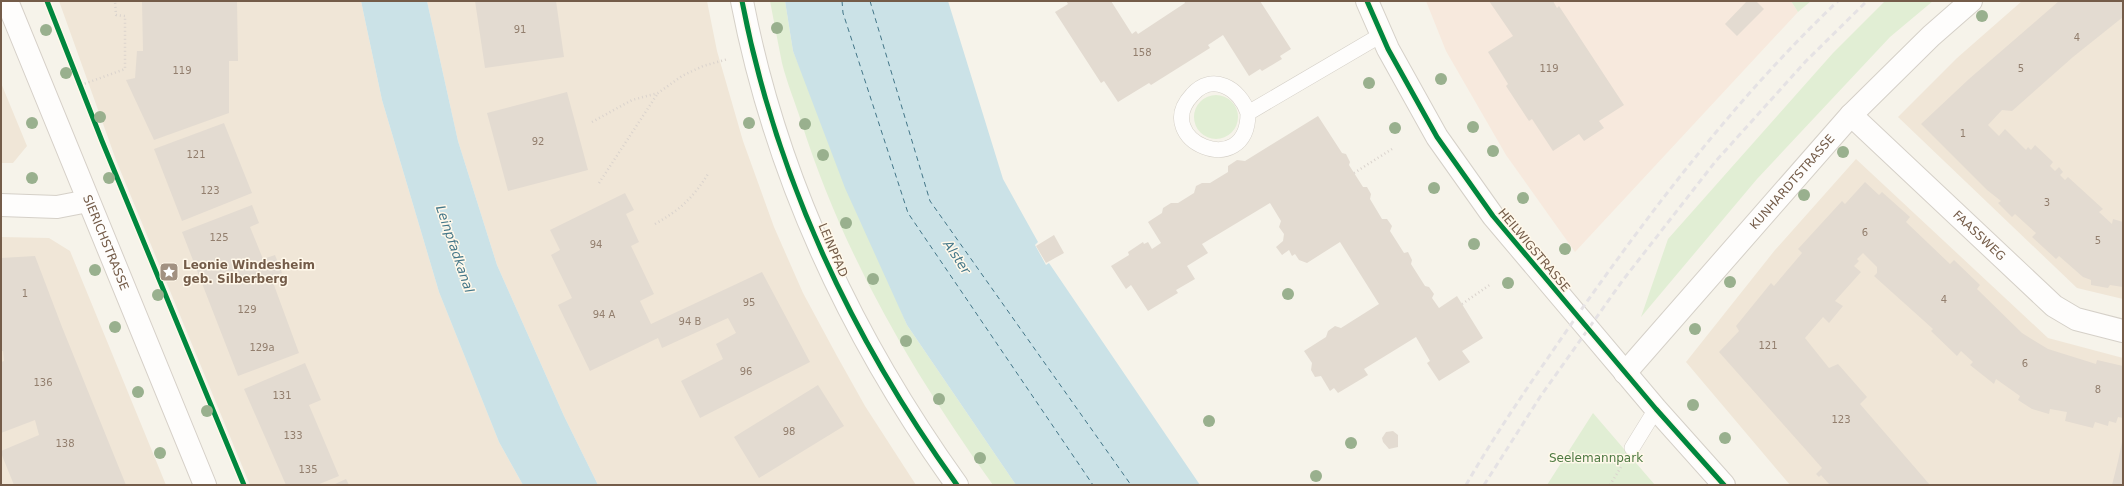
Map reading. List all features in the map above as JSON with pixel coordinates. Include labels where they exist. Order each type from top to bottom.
[{"type":"street","name":"SIERICHSTRASSE","points":[[7,1],[205,485]]},
{"type":"street","name":"LEINPFAD","points":[[742,1],[752,53],[783,156],[830,271],[859,330],[892,387],[957,485]]},
{"type":"street","name":"HEILWIGSTRASSE","points":[[1367,1],[1382,35],[1436,137],[1489,210],[1625,373],[1724,485]]},
{"type":"street","name":"KUNHARDTSTRASSE","points":[[1625,373],[1851,115],[1932,36],[1971,1]]},
{"type":"street","name":"FAASSWEG","points":[[1851,115],[2054,306],[2076,319],[2123,331]]},
{"type":"street","points":[[1,206],[57,207],[88,201]]},
{"type":"lane","points":[[1248,113],[1382,35]]},
{"type":"lane","points":[[1214,84],[1223,85],[1234,90],[1242,98],[1248,113],[1246,128],[1242,136],[1233,144],[1219,150],[1203,148],[1194,142],[1187,134],[1182,118],[1183,110],[1191,96],[1203,86],[1214,84]]},
{"type":"lane","points":[[1632,448],[1656,409]]},
{"type":"path","points":[[81,86],[125,69],[125,16],[116,15],[115,1]]},
{"type":"path","points":[[592,122],[632,100],[658,93],[682,76],[703,66],[752,53]]},
{"type":"path","points":[[599,183],[658,93]]},
{"type":"path","points":[[1354,172],[1392,149]]},
{"type":"path","points":[[655,224],[681,208],[698,190],[708,174]]},
{"type":"path","points":[[1462,304],[1492,284]]},
{"type":"shaded area","points":[[59,1],[361,1],[382,100],[439,292],[499,442],[523,485],[250,485],[116,160]]},
{"type":"shaded area","points":[[427,1],[707,1],[717,51],[743,141],[774,227],[803,293],[837,356],[865,406],[916,485],[598,485],[564,416],[497,265],[458,141]]},
{"type":"shaded area","points":[[1426,1],[1791,1],[1798,12],[1575,252],[1506,155],[1446,51]]},
{"type":"shaded area","points":[[2022,1],[2123,1],[2123,299],[2077,288],[1898,117],[1957,58]]},
{"type":"shaded area","points":[[1,83],[27,146],[13,163],[1,163]]},
{"type":"shaded area","points":[[1856,159],[2048,338],[2123,358],[2123,485],[1790,485],[1686,362],[1775,250]]},
{"type":"shaded area","points":[[1,237],[49,238],[70,251],[166,485],[1,485]]},
{"type":"green space","points":[[770,1],[785,1],[793,51],[907,325],[1016,485],[993,485],[963,442],[908,355],[882,310],[859,265],[837,218],[818,170],[789,85],[782,63]]},
{"type":"green space","points":[[1791,1],[1811,1],[1798,12]]},
{"type":"green space","points":[[1885,1],[1933,1],[1890,37],[1757,179],[1641,317],[1668,239],[1833,53]]},
{"type":"green space","points":[[1212,95],[1220,95],[1225,96],[1232,101],[1237,108],[1237,126],[1232,133],[1225,138],[1212,139],[1204,136],[1197,129],[1194,121],[1194,113],[1197,105],[1204,98]]},
{"type":"green space","name":"Seelemannpark","points":[[1593,413],[1655,485],[1547,485]]},
{"type":"water","name":"Leinpfadkanal","points":[[361,1],[427,1],[458,141],[497,265],[564,416],[598,485],[523,485],[499,442],[439,292],[382,100]]},
{"type":"water","name":"Alster","points":[[785,1],[948,1],[1003,179],[1038,242],[1035,245],[1046,265],[1049,263],[1200,485],[1016,485],[907,325],[845,188],[793,51]]},
{"type":"building","points":[[142,1],[237,1],[238,61],[229,61],[229,113],[154,140],[126,80],[135,78],[137,51],[143,51]]},
{"type":"building","points":[[475,1],[556,1],[564,57],[485,68]]},
{"type":"building","points":[[1066,1],[1111,1],[1132,34],[1136,31],[1138,34],[1185,3],[1184,1],[1260,1],[1291,49],[1280,56],[1282,59],[1262,71],[1260,69],[1249,76],[1223,35],[1208,45],[1210,48],[1151,85],[1149,83],[1118,102],[1104,81],[1101,83],[1055,12],[1068,4]]},
{"type":"building","points":[[1489,1],[1553,1],[1557,8],[1559,6],[1624,105],[1599,121],[1604,128],[1584,141],[1579,134],[1553,151],[1532,119],[1529,121],[1506,86],[1508,84],[1488,52],[1513,36]]},
{"type":"building","points":[[1747,1],[1756,1],[1764,9],[1737,36],[1725,24]]},
{"type":"building","points":[[2059,1],[2123,1],[2123,17],[2073,57],[2012,111],[2002,110],[1988,125],[1999,136],[2005,129],[2026,150],[2028,147],[2031,150],[2035,145],[2053,162],[2050,166],[2055,171],[2059,167],[2063,172],[2060,175],[2065,180],[2068,177],[2103,209],[2099,212],[2112,224],[2113,219],[2123,222],[2123,287],[2110,285],[2108,288],[2091,285],[2091,280],[2083,277],[2059,256],[2056,259],[2032,237],[2036,233],[2015,214],[2012,217],[1998,203],[2001,201],[1987,190],[1921,124],[1969,79]]},
{"type":"building","points":[[567,92],[588,170],[508,191],[487,113]]},
{"type":"building","points":[[1318,116],[1342,153],[1346,154],[1350,162],[1349,165],[1363,187],[1367,187],[1371,194],[1370,199],[1382,219],[1387,219],[1392,226],[1390,231],[1404,253],[1408,252],[1412,260],[1411,264],[1425,286],[1429,287],[1434,294],[1432,298],[1439,308],[1457,296],[1483,338],[1462,351],[1470,362],[1439,381],[1427,363],[1430,361],[1416,337],[1364,369],[1368,375],[1338,393],[1334,388],[1330,391],[1321,376],[1315,377],[1311,370],[1312,363],[1304,351],[1326,337],[1328,331],[1335,326],[1341,328],[1379,304],[1340,242],[1307,263],[1299,260],[1295,254],[1292,256],[1289,250],[1282,255],[1276,247],[1283,241],[1284,234],[1279,227],[1281,221],[1270,203],[1202,244],[1208,253],[1187,266],[1195,279],[1176,290],[1178,293],[1148,311],[1131,285],[1126,289],[1111,266],[1129,255],[1128,252],[1143,242],[1144,244],[1148,242],[1152,249],[1161,243],[1148,222],[1162,213],[1163,208],[1171,203],[1178,203],[1194,193],[1196,186],[1202,183],[1210,183],[1228,172],[1228,166],[1237,160],[1245,161]]},
{"type":"building","points":[[224,123],[252,193],[182,221],[154,149]]},
{"type":"building","points":[[1865,182],[1879,195],[1882,192],[1910,217],[1906,222],[1950,264],[1954,260],[1980,285],[1977,289],[2022,333],[2048,349],[2096,364],[2097,360],[2123,366],[2123,418],[2118,417],[2116,423],[2109,421],[2108,426],[2095,422],[2093,428],[2065,421],[2067,412],[2050,409],[2049,414],[2032,409],[2018,400],[2020,396],[1996,379],[1994,384],[1970,365],[1973,362],[1961,351],[1957,356],[1931,331],[1933,329],[1874,276],[1877,273],[1877,267],[1863,253],[1857,259],[1859,261],[1854,266],[1861,272],[1835,301],[1843,306],[1829,323],[1823,317],[1805,338],[1829,368],[1838,364],[1867,397],[1860,404],[1930,485],[1827,485],[1829,484],[1821,475],[1819,477],[1816,474],[1822,468],[1719,352],[1739,331],[1736,326],[1771,283],[1774,286],[1802,253],[1798,249],[1842,201],[1845,204]]},
{"type":"building","points":[[625,193],[634,210],[626,214],[639,242],[631,246],[654,294],[640,301],[651,324],[762,272],[810,362],[700,418],[681,381],[723,359],[716,344],[736,333],[728,318],[662,348],[658,338],[590,371],[558,305],[572,298],[551,255],[560,250],[550,230]]},
{"type":"building","points":[[252,205],[259,223],[250,227],[263,259],[275,255],[282,273],[271,277],[299,353],[238,376],[182,232]]},
{"type":"building","points":[[1054,235],[1064,253],[1046,263],[1036,246]]},
{"type":"building","points":[[35,256],[126,485],[14,485],[1,453],[1,451],[39,435],[35,420],[1,433],[1,362],[4,361],[3,351],[1,351],[1,258]]},
{"type":"building","points":[[305,363],[321,400],[309,405],[339,476],[317,485],[286,485],[244,389]]},
{"type":"building","points":[[818,385],[844,426],[759,478],[734,437]]},
{"type":"building","points":[[1393,431],[1398,435],[1398,447],[1389,449],[1383,442],[1382,438],[1386,432]]},
{"type":"building","points":[[2122,442],[2123,485],[2112,485],[2118,461]]},
{"type":"building","points":[[346,479],[349,485],[333,485]]},
{"type":"ferry route","points":[[842,1],[843,13],[908,213],[1093,485]]},
{"type":"ferry route","points":[[870,1],[930,201],[1131,485]]},
{"type":"railway","points":[[1466,485],[1507,418],[1551,353],[1640,229],[1734,110],[1802,36],[1838,1]]},
{"type":"railway","points":[[1484,485],[1540,397],[1623,280],[1715,162],[1806,61],[1867,1]]},
{"type":"cycle path","points":[[47,1],[102,141],[244,485]]},
{"type":"cycle path","points":[[742,1],[757,66],[775,130],[823,255],[852,315],[884,373],[919,430],[957,485]]},
{"type":"cycle path","points":[[1367,1],[1388,49],[1437,137],[1493,216],[1656,409],[1724,485]]},
{"type":"place","name":"Leonie Windesheim geb. Silberberg","points":[[169,272]]}]
